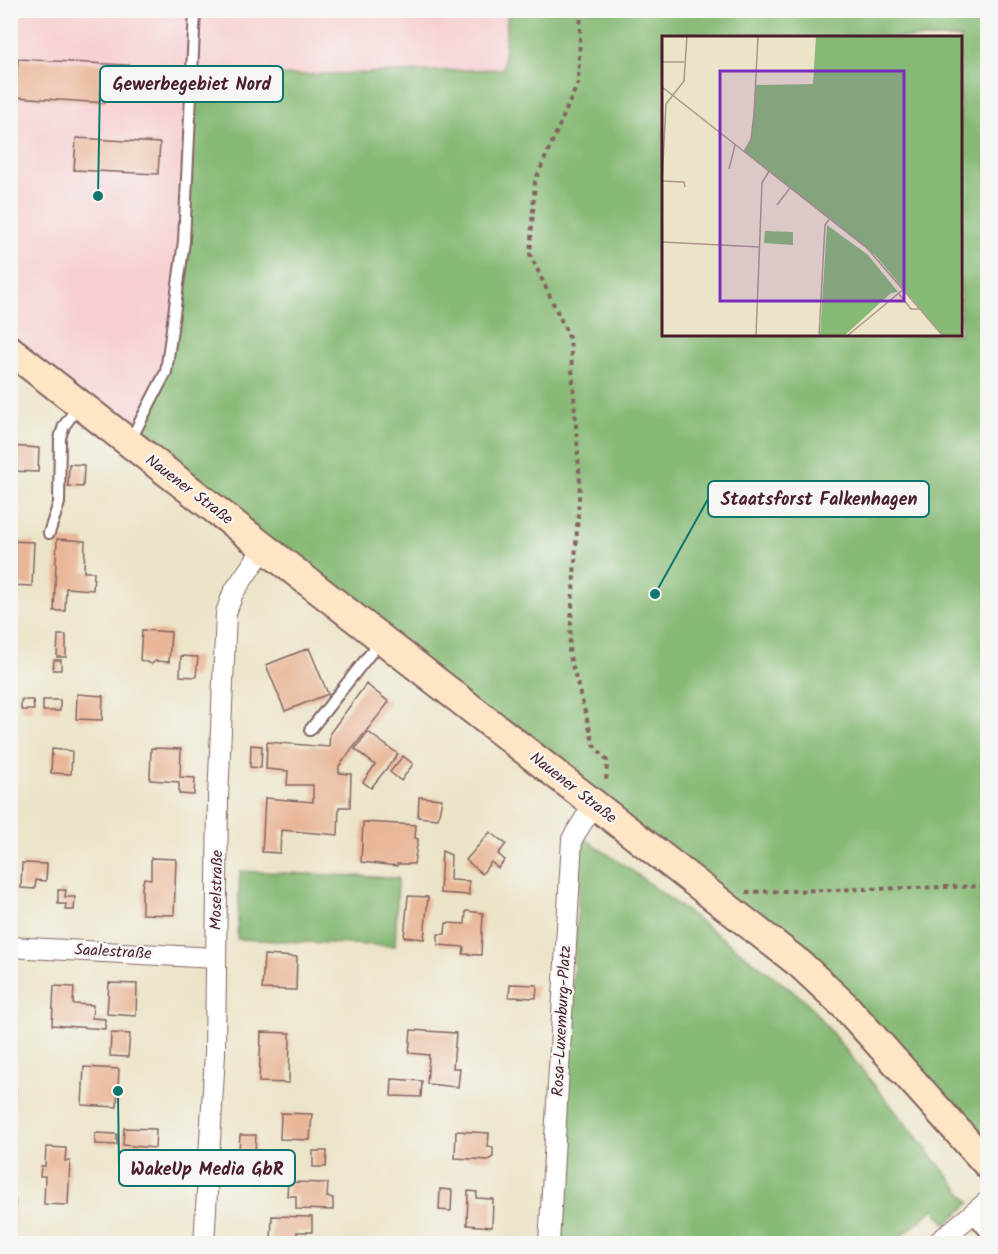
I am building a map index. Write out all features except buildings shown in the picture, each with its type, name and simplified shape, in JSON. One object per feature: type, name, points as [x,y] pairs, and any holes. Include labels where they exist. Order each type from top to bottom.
[{"type":"main road","name":"Nauener Straße","points":[[10,350],[128,444],[800,964],[838,1000],[987,1165]]},
{"type":"street","name":"Moselstraße","points":[[204,1244],[214,1054],[218,799],[226,613],[233,593],[264,548]]},
{"type":"street","name":"Rosa-Luxemburg-Platz","points":[[549,1244],[572,839],[597,806]]},
{"type":"street","name":"Saalestraße","points":[[10,947],[216,958]]},
{"type":"street","points":[[936,1244],[987,1201]]},
{"type":"lane","name":"Nauener Straße","points":[[128,444],[166,372],[184,241],[195,10]]},
{"type":"lane","points":[[49,532],[59,503],[60,438],[64,426],[79,404]]},
{"type":"lane","points":[[310,730],[381,640]]},
{"type":"lane","points":[[971,1215],[987,1235]]},
{"type":"path","points":[[581,10],[578,83],[535,181],[530,254],[570,339],[580,483],[569,653],[594,746],[607,761],[605,791],[597,806]]},
{"type":"path","points":[[707,893],[987,886]]},
{"type":"shaded area","points":[[10,11],[508,11],[504,69],[192,78],[184,241],[166,372],[128,444],[11,348]]},
{"type":"green space","points":[[508,11],[987,11],[987,1165],[846,1008],[128,444],[166,372],[184,241],[192,78],[503,69]]},
{"type":"green space","points":[[582,837],[634,872],[806,1001],[970,1203],[946,1224],[934,1209],[893,1243],[557,1244]]},
{"type":"green space","points":[[240,871],[398,878],[395,946],[237,939]]},
{"type":"place","name":"Gewerbegebiet Nord","points":[[98,196]]},
{"type":"place","name":"Staatsforst Falkenhagen","points":[[655,594]]},
{"type":"place","name":"WakeUp Media GbR","points":[[118,1091]]}]
